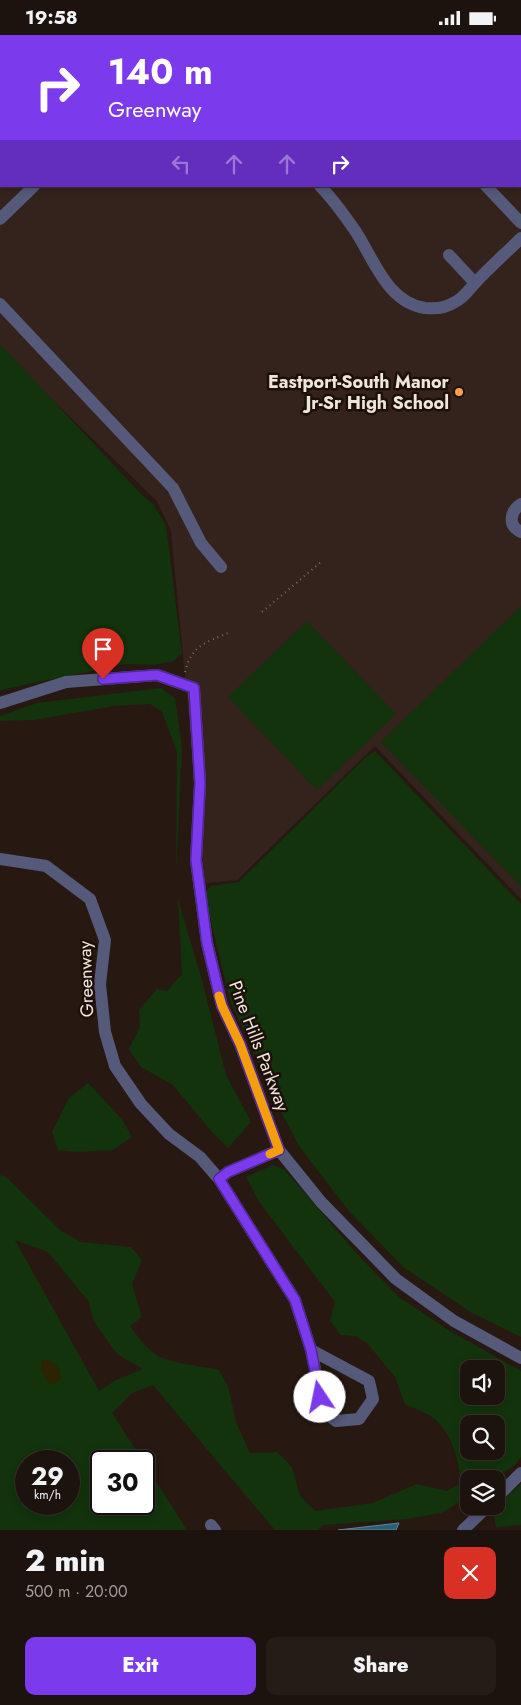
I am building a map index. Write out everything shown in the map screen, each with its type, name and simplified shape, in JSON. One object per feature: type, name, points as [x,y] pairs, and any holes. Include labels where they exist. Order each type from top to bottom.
[{"type":"street","points":[[0,219],[33,187]]},
{"type":"street","points":[[321,187],[340,209],[356,232],[393,291],[404,301],[421,308],[443,307],[454,303],[466,295],[475,283],[521,238]]},
{"type":"street","points":[[487,187],[521,223]]},
{"type":"street","points":[[449,255],[475,283]]},
{"type":"street","points":[[0,304],[172,488],[201,543],[221,567]]},
{"type":"street","points":[[521,504],[511,516],[516,530],[521,533]]},
{"type":"street","points":[[0,703],[66,682],[157,675],[182,684]]},
{"type":"street","name":"Pine Hills Parkway","points":[[182,684],[194,688],[200,783],[196,860],[207,943],[222,1006],[240,1044],[279,1150],[321,1202],[396,1279],[454,1321],[521,1358]]},
{"type":"street","name":"Greenway","points":[[0,859],[46,866],[90,899],[105,940],[100,984],[105,1032],[116,1066],[141,1104],[169,1134],[200,1157],[219,1179],[295,1300],[311,1350],[324,1412],[336,1421],[359,1419],[373,1399],[369,1381],[311,1350]]},
{"type":"street","points":[[219,1179],[228,1172],[279,1150]]},
{"type":"street","points":[[505,1489],[521,1473]]},
{"type":"street","points":[[463,1530],[479,1515]]},
{"type":"path","points":[[262,612],[321,562]]},
{"type":"path","points":[[182,684],[187,663],[196,648],[230,632]]},
{"type":"shaded area","points":[[0,187],[521,187],[521,899],[375,746],[237,880],[205,883],[171,531],[157,501],[0,349]]},
{"type":"green space","points":[[0,344],[142,495],[153,504],[166,525],[182,654],[173,661],[153,665],[125,664],[0,690]]},
{"type":"green space","points":[[521,606],[521,886],[381,742]]},
{"type":"green space","points":[[307,621],[396,714],[317,790],[228,697]]},
{"type":"green space","points":[[161,688],[175,698],[182,748],[176,874],[177,752],[162,712],[150,704],[114,706],[34,720],[0,721],[0,716],[37,703]]},
{"type":"green space","points":[[375,751],[521,904],[521,1337],[472,1313],[403,1267],[348,1210],[299,1146],[276,1102],[230,1000],[205,892],[211,886],[239,882],[366,757]]},
{"type":"green space","points":[[178,899],[203,984],[226,1075],[251,1122],[228,1148],[211,1131],[173,1085],[141,1067],[129,1049],[140,1027],[139,1010],[157,989],[167,991],[182,974]]},
{"type":"green space","points":[[88,1083],[122,1119],[132,1137],[113,1150],[78,1152],[58,1150],[52,1132],[69,1098]]},
{"type":"green space","points":[[273,1165],[284,1169],[359,1256],[399,1297],[448,1330],[501,1360],[460,1360],[460,1405],[505,1405],[505,1362],[521,1371],[521,1457],[516,1464],[505,1472],[460,1470],[460,1475],[454,1450],[443,1427],[430,1416],[405,1404],[395,1377],[367,1343],[355,1336],[341,1335],[330,1321],[335,1302],[260,1203],[246,1177]]},
{"type":"green space","points":[[0,1175],[6,1177],[60,1230],[81,1242],[131,1247],[142,1260],[132,1284],[142,1317],[130,1326],[139,1338],[160,1357],[181,1363],[218,1369],[228,1386],[236,1422],[250,1453],[277,1452],[292,1467],[300,1496],[315,1511],[372,1503],[417,1484],[447,1491],[460,1484],[460,1502],[441,1513],[406,1519],[323,1525],[318,1530],[275,1530],[153,1385],[132,1393],[112,1413],[136,1450],[90,1450],[90,1515],[155,1515],[155,1480],[187,1530],[0,1530]],"holes":[[[15,1240],[48,1252],[89,1302],[93,1320],[117,1354],[143,1369],[116,1380],[99,1391]]]},
{"type":"green space","points":[[521,1484],[521,1525],[496,1527],[493,1515],[505,1515],[505,1497]]},
{"type":"sand","points":[[47,1359],[55,1365],[61,1376],[60,1380],[54,1385],[47,1382],[41,1368],[42,1361]]},
{"type":"water","points":[[399,1523],[396,1530],[338,1530]]},
{"type":"slow traffic","points":[[219,996],[240,1044],[279,1150],[270,1154]]},
{"type":"place","name":"Eastport-South Manor Jr-Sr High School","points":[[459,392]]},
{"type":"route","points":[[103,679],[157,675],[194,688],[200,783],[196,860],[207,943],[222,1006],[240,1044],[279,1150],[228,1172],[219,1179],[295,1300],[311,1350],[320,1397]]}]
